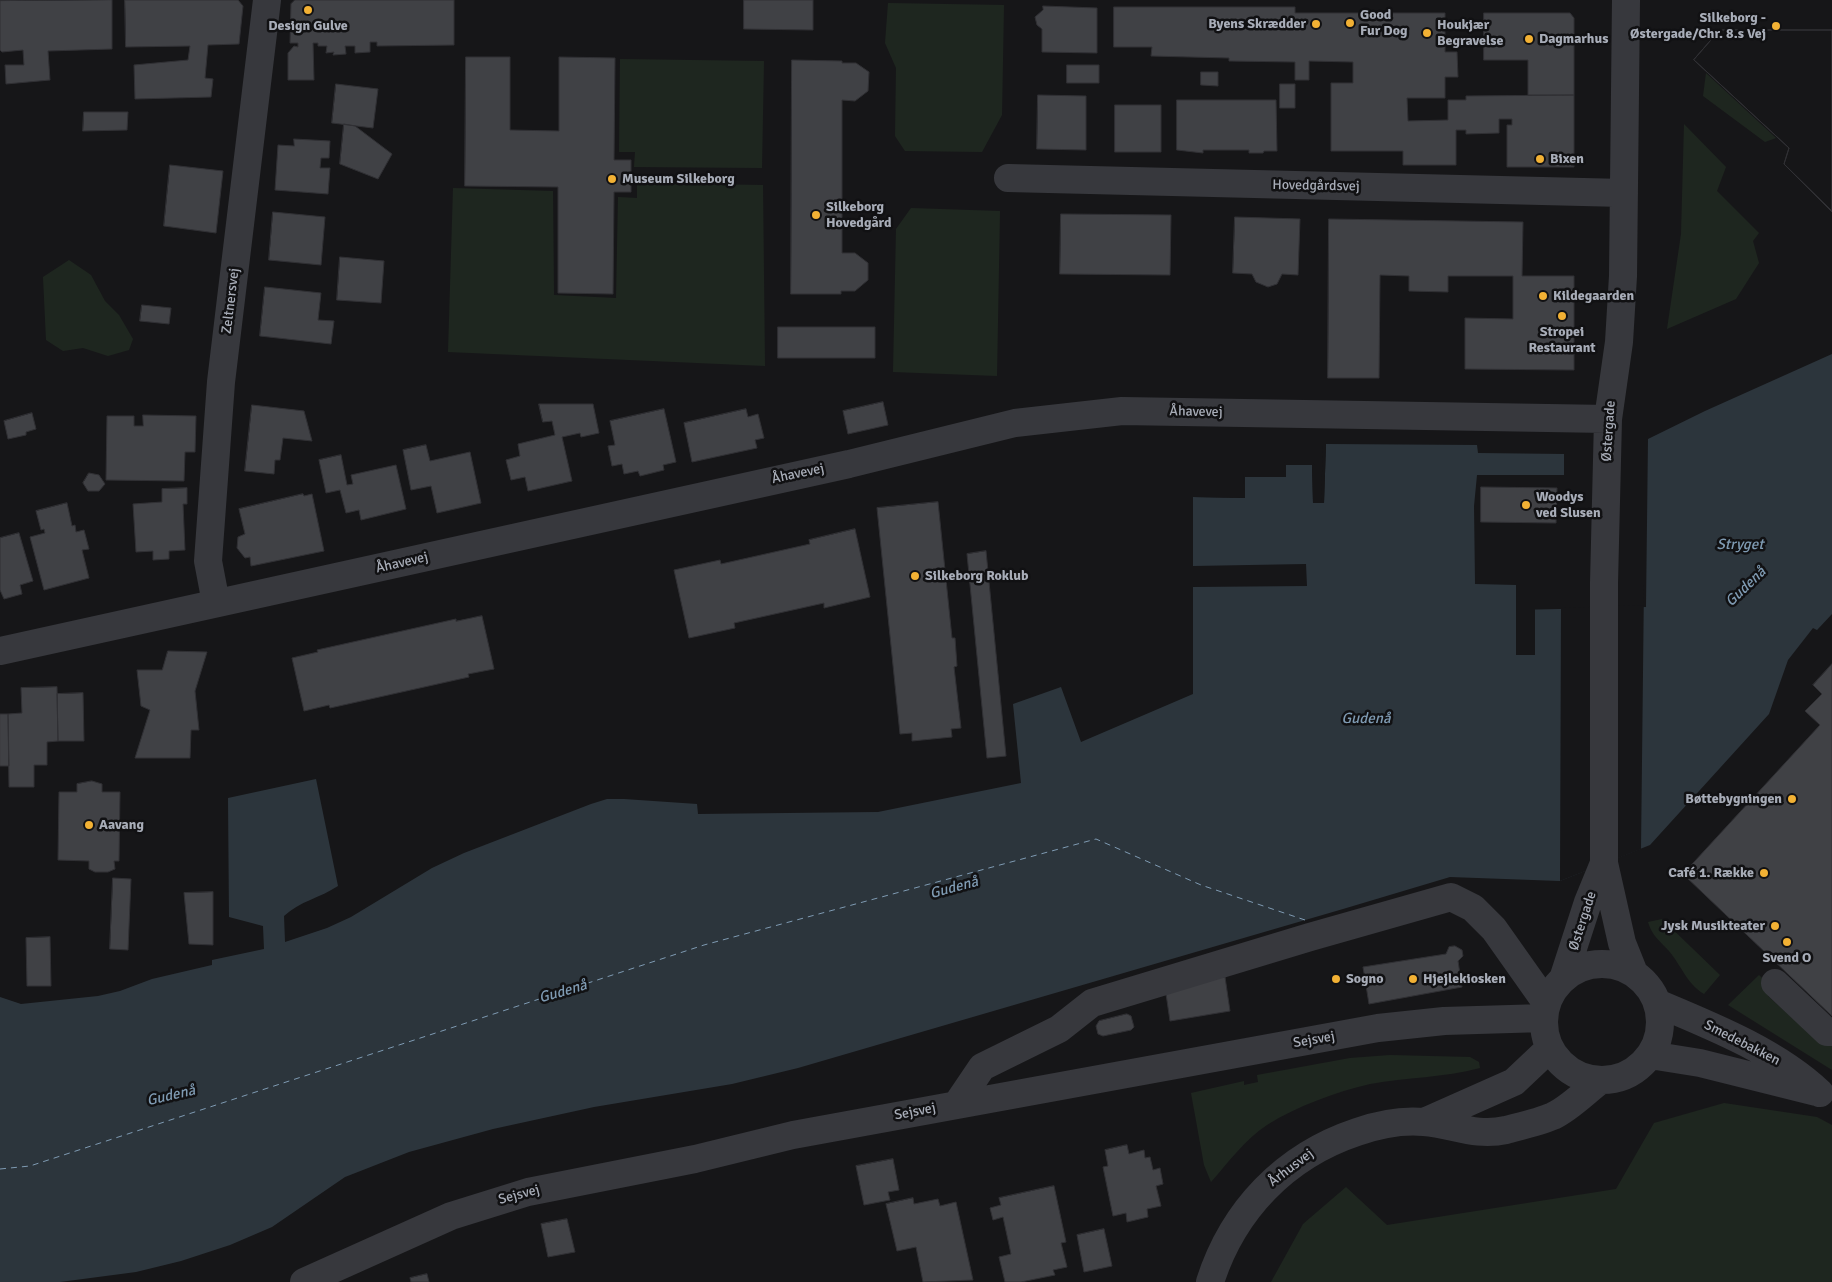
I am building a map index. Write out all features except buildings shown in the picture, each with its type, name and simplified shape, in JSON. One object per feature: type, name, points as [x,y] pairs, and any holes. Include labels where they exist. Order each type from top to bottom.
[{"type":"street","name":"Zeltnersvej","points":[[216,603],[208,561],[221,382],[267,0]]},
{"type":"street","name":"Østergade","points":[[1626,0],[1624,193],[1619,342],[1608,419],[1604,583],[1604,863],[1622,943],[1634,973]]},
{"type":"street","name":"Hovedgårdsvej","points":[[1008,178],[1624,193]]},
{"type":"street","name":"Åhavevej","points":[[0,650],[849,464],[1015,423],[1122,411],[1608,419]]},
{"type":"street","name":"Østergade","points":[[1563,979],[1588,902],[1604,863]]},
{"type":"street","points":[[957,1104],[982,1067],[1059,1029],[1092,1003],[1310,937],[1451,897],[1473,908],[1494,929],[1546,1011]]},
{"type":"street","points":[[1598,964],[1620,967],[1634,973],[1644,982],[1657,1004],[1660,1017],[1659,1030],[1650,1056],[1632,1072],[1617,1078],[1601,1080],[1586,1077],[1572,1071],[1559,1060],[1550,1048],[1544,1028],[1546,1011],[1554,990],[1563,979],[1576,970],[1598,964]]},
{"type":"street","points":[[1776,983],[1827,1032],[1832,1032]]},
{"type":"street","name":"Smedebakken","points":[[1657,1004],[1708,1024],[1792,1069],[1826,1095]]},
{"type":"street","name":"Sejsvej","points":[[304,1282],[451,1216],[528,1192],[695,1159],[793,1135],[1378,1028],[1546,1011]]},
{"type":"street","name":"Århusvej","points":[[1210,1282],[1224,1244],[1238,1221],[1254,1199],[1294,1162],[1318,1148],[1369,1128],[1424,1122],[1514,1082],[1550,1048]]},
{"type":"street","name":"Smedebakken","points":[[1650,1056],[1700,1063],[1826,1095]]},
{"type":"street","name":"Århusvej","points":[[1424,1122],[1471,1132],[1504,1130],[1554,1116],[1601,1080]]},
{"type":"shaded area","points":[[888,3],[1004,5],[1002,115],[982,152],[905,151],[895,136],[896,68],[885,43]]},
{"type":"shaded area","points":[[620,59],[764,61],[762,168],[634,167],[635,152],[619,152]]},
{"type":"shaded area","points":[[1706,73],[1776,138],[1765,142],[1703,96]]},
{"type":"shaded area","points":[[1684,124],[1726,167],[1717,191],[1759,233],[1753,241],[1759,263],[1736,299],[1667,329],[1681,234]]},
{"type":"shaded area","points":[[637,183],[763,185],[765,366],[448,352],[453,188],[553,191],[554,295],[616,298],[618,197],[637,198]]},
{"type":"shaded area","points":[[911,208],[1000,211],[997,376],[893,372],[896,229]]},
{"type":"shaded area","points":[[69,260],[91,275],[105,301],[119,315],[133,339],[129,350],[108,356],[83,348],[63,351],[46,340],[43,277]]},
{"type":"shaded area","points":[[1662,919],[1720,975],[1704,994],[1693,985],[1673,956],[1652,931],[1648,922]]},
{"type":"shaded area","points":[[1759,975],[1774,989],[1768,996],[1821,1044],[1832,1043],[1832,1070],[1728,1005]]},
{"type":"shaded area","points":[[1390,1055],[1470,1057],[1479,1062],[1480,1068],[1452,1074],[1370,1084],[1330,1095],[1304,1106],[1267,1125],[1251,1137],[1211,1182],[1204,1165],[1191,1093],[1244,1081],[1244,1085],[1258,1082],[1257,1075],[1350,1058]]},
{"type":"shaded area","points":[[1724,1103],[1817,1117],[1832,1125],[1832,1282],[1271,1282],[1303,1224],[1346,1187],[1387,1225],[1616,1189],[1654,1123]]},
{"type":"water","name":"Gudenå","points":[[1832,354],[1832,614],[1817,630],[1813,628],[1788,660],[1769,714],[1650,845],[1560,881],[1450,877],[798,1068],[732,1084],[594,1107],[493,1129],[409,1152],[345,1177],[272,1227],[230,1245],[181,1261],[136,1272],[60,1282],[0,1282],[0,997],[21,1004],[98,996],[120,991],[152,979],[212,965],[212,960],[264,949],[263,926],[229,917],[228,798],[316,779],[338,886],[303,903],[284,916],[285,942],[327,928],[351,917],[432,868],[464,853],[607,799],[697,804],[698,814],[878,812],[1021,783],[1013,704],[1061,687],[1081,742],[1193,694],[1193,497],[1245,498],[1245,477],[1285,477],[1286,465],[1312,465],[1313,503],[1324,503],[1326,444],[1477,445],[1478,453],[1564,454],[1564,475],[1477,475],[1474,506],[1475,584],[1516,585],[1516,610],[1646,607],[1648,439],[1705,411]]},
{"type":"pier","points":[[1323,444],[1326,444],[1324,503],[1313,503],[1312,465],[1286,465],[1286,477],[1245,477],[1245,498],[1193,497],[1193,495],[1243,495],[1244,474],[1283,474],[1285,462],[1312,462],[1315,465],[1315,500],[1321,500]]},
{"type":"pier","points":[[1306,564],[1307,586],[1193,587],[1193,566]]},
{"type":"pier","points":[[1516,585],[1518,585],[1518,608],[1535,608],[1535,655],[1516,655]]},
{"type":"pier","points":[[1644,605],[1641,849],[1560,881],[1561,608]]},
{"type":"ferry route","points":[[0,1169],[30,1166],[704,945],[1096,839],[1201,885],[1305,920]]},
{"type":"place","name":"Design Gulve","points":[[308,10]]},
{"type":"place","name":"Good Fur Dog","points":[[1350,23]]},
{"type":"place","name":"Byens Skrædder","points":[[1316,24]]},
{"type":"place","name":"Silkeborg - Østergade/Chr. 8.s Vej","points":[[1776,26]]},
{"type":"place","name":"Houkjær Begravelse","points":[[1427,33]]},
{"type":"place","name":"Dagmarhus","points":[[1529,39]]},
{"type":"place","name":"Bixen","points":[[1540,159]]},
{"type":"place","name":"Museum Silkeborg","points":[[612,179]]},
{"type":"place","name":"Silkeborg Hovedgård","points":[[816,215]]},
{"type":"place","name":"Kildegaarden","points":[[1543,296]]},
{"type":"place","name":"Stropei Restaurant","points":[[1562,316]]},
{"type":"place","name":"Woodys ved Slusen","points":[[1526,505]]},
{"type":"place","name":"Silkeborg Roklub","points":[[915,576]]},
{"type":"place","name":"Bøttebygningen","points":[[1792,799]]},
{"type":"place","name":"Aavang","points":[[89,825]]},
{"type":"place","name":"Café 1. Række","points":[[1764,873]]},
{"type":"place","name":"Jysk Musikteater","points":[[1775,926]]},
{"type":"place","name":"Svend O","points":[[1787,942]]},
{"type":"place","name":"Sogno","points":[[1336,979]]},
{"type":"place","name":"Hjejlekiosken","points":[[1413,979]]},
{"type":"water label","name":"Stryget","points":[[1740,545]]}]
